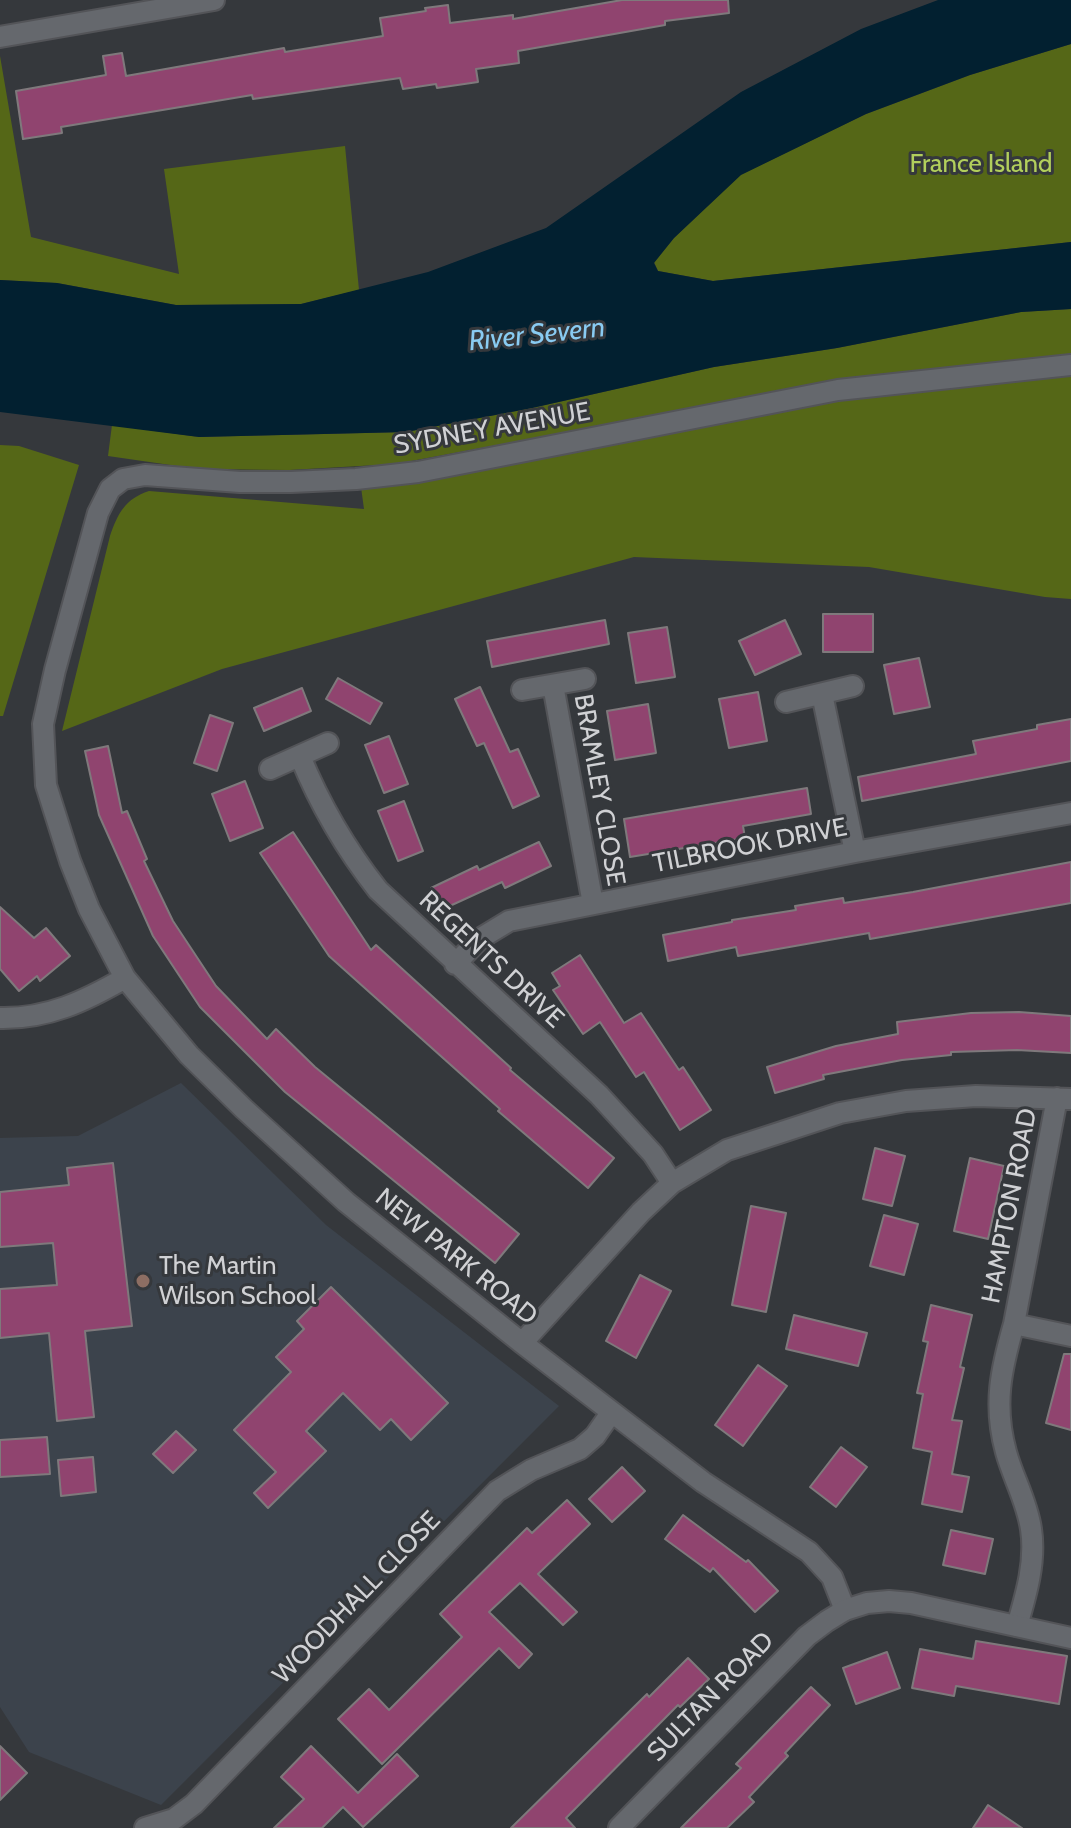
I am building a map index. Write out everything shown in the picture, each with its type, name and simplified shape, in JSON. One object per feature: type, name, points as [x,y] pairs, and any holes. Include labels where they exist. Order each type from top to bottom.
[{"type":"street","points":[[0,37],[214,0]]},
{"type":"street","name":"SYDNEY AVENUE","points":[[55,670],[98,513],[110,489],[123,479],[145,475],[252,482],[418,472],[838,390],[1071,365]]},
{"type":"street","name":"NEW PARK ROAD","points":[[55,670],[43,724],[46,785],[70,861],[89,909],[125,978],[189,1055],[346,1202],[611,1413],[703,1482],[809,1552],[832,1577],[845,1610]]},
{"type":"street","name":"BRAMLEY CLOSE","points":[[522,690],[585,679]]},
{"type":"street","name":"BRAMLEY CLOSE","points":[[553,685],[593,904]]},
{"type":"street","points":[[786,702],[853,686]]},
{"type":"street","points":[[822,694],[855,852]]},
{"type":"street","points":[[270,769],[328,743]]},
{"type":"street","name":"REGENTS DRIVE","points":[[300,756],[313,787],[351,855],[378,890],[599,1095],[653,1154],[672,1183]]},
{"type":"street","name":"TILBROOK DRIVE","points":[[455,964],[481,938],[509,921],[855,852],[1071,813]]},
{"type":"street","points":[[0,1018],[38,1017],[71,1007],[125,978]]},
{"type":"street","points":[[522,1343],[619,1233],[672,1183],[727,1150],[840,1113],[906,1101],[976,1096],[1064,1098]]},
{"type":"street","name":"HAMPTON ROAD","points":[[1017,1626],[1031,1574],[1032,1530],[1006,1453],[999,1414],[1000,1375],[1064,1098]]},
{"type":"street","points":[[1014,1324],[1071,1336]]},
{"type":"street","name":"WOODHALL CLOSE","points":[[145,1828],[174,1819],[194,1804],[497,1491],[531,1470],[580,1449],[595,1436],[611,1413]]},
{"type":"street","points":[[845,1610],[889,1601],[911,1603],[1071,1638]]},
{"type":"street","name":"SULTAN ROAD","points":[[619,1828],[807,1636],[845,1610]]},
{"type":"shaded area","points":[[181,1083],[326,1225],[559,1406],[161,1805],[29,1752],[0,1707],[0,1138],[78,1136]]},
{"type":"green space","name":"France Island","points":[[1071,44],[1071,242],[713,281],[658,271],[654,262],[674,238],[740,175],[866,114],[970,75]]},
{"type":"green space","points":[[0,56],[31,237],[179,274],[164,169],[345,146],[359,290],[301,304],[176,305],[57,283],[0,280]]},
{"type":"green space","points":[[1071,309],[1071,354],[853,379],[395,464],[289,470],[198,469],[108,456],[112,425],[199,437],[406,432],[532,408],[714,367],[837,348],[1021,312]]},
{"type":"green space","points":[[1071,372],[1071,599],[869,567],[634,557],[222,669],[62,731],[110,536],[124,508],[134,498],[149,491],[364,509],[361,487],[554,456],[839,394]]},
{"type":"green space","points":[[0,445],[19,446],[79,465],[3,716],[0,716]]},
{"type":"water","name":"River Severn","points":[[938,0],[1071,0],[1071,44],[970,75],[866,114],[741,175],[674,238],[654,263],[658,271],[713,281],[1071,242],[1071,309],[1021,312],[837,348],[714,367],[532,408],[406,432],[199,437],[0,412],[0,280],[57,283],[176,305],[301,304],[428,272],[546,228],[741,92],[861,29]]},
{"type":"building","points":[[622,0],[728,0],[729,13],[665,21],[665,25],[518,51],[519,63],[476,69],[478,82],[403,89],[400,78],[253,99],[252,95],[61,127],[62,133],[23,139],[16,91],[106,75],[103,56],[122,53],[126,76],[284,48],[285,52],[383,36],[380,18],[426,11],[425,8],[448,5],[450,23],[513,15],[513,19]]},
{"type":"building","points":[[823,614],[873,614],[873,652],[823,652]]},
{"type":"building","points":[[605,620],[609,644],[492,667],[487,641]]},
{"type":"building","points":[[785,620],[801,654],[755,675],[739,641]]},
{"type":"building","points":[[667,627],[675,677],[636,683],[628,633]]},
{"type":"building","points":[[919,658],[930,707],[894,714],[884,665]]},
{"type":"building","points":[[338,678],[382,703],[370,724],[326,699]]},
{"type":"building","points":[[480,687],[510,752],[518,749],[539,796],[513,808],[484,743],[477,746],[455,699]]},
{"type":"building","points":[[302,688],[311,711],[264,731],[254,708]]},
{"type":"building","points":[[758,692],[767,741],[729,748],[719,699]]},
{"type":"building","points":[[648,704],[656,753],[615,760],[607,711]]},
{"type":"building","points":[[210,715],[233,723],[217,771],[194,763]]},
{"type":"building","points":[[1071,719],[1071,761],[862,801],[858,777],[976,754],[973,741]]},
{"type":"building","points":[[389,736],[408,784],[384,793],[365,745]]},
{"type":"building","points":[[108,746],[122,813],[127,811],[147,859],[144,861],[173,921],[216,986],[267,1039],[276,1029],[315,1067],[519,1234],[495,1263],[285,1092],[200,1007],[153,936],[99,815],[85,751]]},
{"type":"building","points":[[245,781],[263,828],[230,841],[212,794]]},
{"type":"building","points":[[807,788],[811,814],[743,826],[745,838],[630,857],[624,819]]},
{"type":"building","points":[[404,801],[423,851],[398,861],[378,811]]},
{"type":"building","points":[[293,832],[371,950],[376,945],[510,1070],[614,1158],[588,1188],[498,1111],[500,1109],[329,956],[260,853]]},
{"type":"building","points":[[539,842],[551,866],[505,888],[502,882],[441,910],[431,888]]},
{"type":"building","points":[[1071,862],[1071,903],[870,939],[869,933],[738,956],[736,947],[668,961],[663,935],[796,910],[795,906],[843,898],[844,903],[913,892]]},
{"type":"building","points":[[0,907],[34,938],[46,928],[70,956],[40,981],[37,976],[19,991],[0,969]]},
{"type":"building","points":[[580,955],[624,1023],[641,1013],[679,1070],[683,1067],[711,1110],[680,1130],[644,1072],[636,1077],[600,1022],[583,1034],[553,990],[560,986],[552,973]]},
{"type":"building","points":[[1019,1012],[1071,1016],[1071,1053],[1017,1050],[951,1052],[951,1055],[902,1060],[823,1075],[824,1079],[775,1093],[767,1067],[836,1046],[898,1034],[897,1022],[971,1013]]},
{"type":"building","points":[[875,1148],[905,1156],[892,1206],[863,1199]]},
{"type":"building","points":[[970,1158],[1004,1166],[988,1239],[954,1231]]},
{"type":"building","points":[[113,1163],[132,1326],[85,1331],[94,1417],[57,1421],[49,1333],[0,1338],[0,1289],[57,1285],[53,1243],[0,1247],[0,1192],[69,1185],[67,1168]]},
{"type":"building","points":[[751,1206],[786,1213],[766,1312],[732,1305]]},
{"type":"building","points":[[884,1215],[918,1224],[904,1275],[870,1266]]},
{"type":"building","points":[[640,1275],[671,1291],[636,1358],[606,1341]]},
{"type":"building","points":[[331,1287],[448,1403],[411,1440],[391,1419],[380,1430],[343,1393],[306,1431],[326,1451],[268,1508],[254,1493],[276,1472],[234,1430],[291,1372],[276,1357],[304,1329],[297,1321]]},
{"type":"building","points":[[931,1305],[972,1315],[952,1420],[962,1421],[952,1474],[969,1477],[962,1512],[922,1504],[932,1452],[913,1448],[923,1394],[917,1393],[928,1342],[923,1341]]},
{"type":"building","points":[[794,1315],[867,1333],[858,1366],[786,1349]]},
{"type":"building","points":[[1064,1354],[1071,1354],[1071,1430],[1046,1423]]},
{"type":"building","points":[[758,1365],[787,1386],[743,1446],[715,1425]]},
{"type":"building","points":[[176,1431],[196,1450],[173,1473],[153,1454]]},
{"type":"building","points":[[47,1437],[50,1474],[0,1477],[0,1440]]},
{"type":"building","points":[[841,1447],[867,1467],[836,1507],[810,1487]]},
{"type":"building","points":[[93,1457],[96,1492],[61,1496],[58,1460]]},
{"type":"building","points":[[622,1467],[645,1491],[612,1522],[589,1499]]},
{"type":"building","points":[[567,1500],[590,1524],[538,1574],[577,1612],[563,1625],[520,1583],[489,1612],[532,1654],[519,1668],[499,1648],[382,1764],[338,1719],[369,1689],[389,1710],[462,1637],[440,1614],[527,1528],[532,1533]]},
{"type":"building","points":[[683,1515],[746,1562],[748,1560],[778,1591],[755,1612],[713,1568],[710,1572],[665,1539]]},
{"type":"building","points":[[951,1530],[993,1539],[985,1574],[943,1565]]},
{"type":"building","points":[[976,1641],[1067,1656],[1059,1704],[956,1686],[954,1696],[912,1688],[920,1649],[973,1659]]},
{"type":"building","points":[[887,1652],[900,1688],[856,1704],[843,1668]]},
{"type":"building","points":[[688,1658],[709,1679],[680,1707],[678,1705],[566,1818],[575,1828],[511,1828],[647,1694],[649,1697]]},
{"type":"building","points":[[811,1687],[830,1705],[749,1797],[754,1802],[727,1828],[681,1828],[741,1768],[736,1764]]},
{"type":"building","points":[[0,1746],[27,1773],[0,1800]]},
{"type":"building","points":[[311,1746],[358,1793],[397,1754],[418,1776],[363,1827],[343,1807],[322,1828],[274,1828],[304,1799],[281,1777]]},
{"type":"building","points":[[988,1805],[1022,1828],[973,1828]]},
{"type":"place","name":"The Martin Wilson School","points":[[143,1281]]}]
